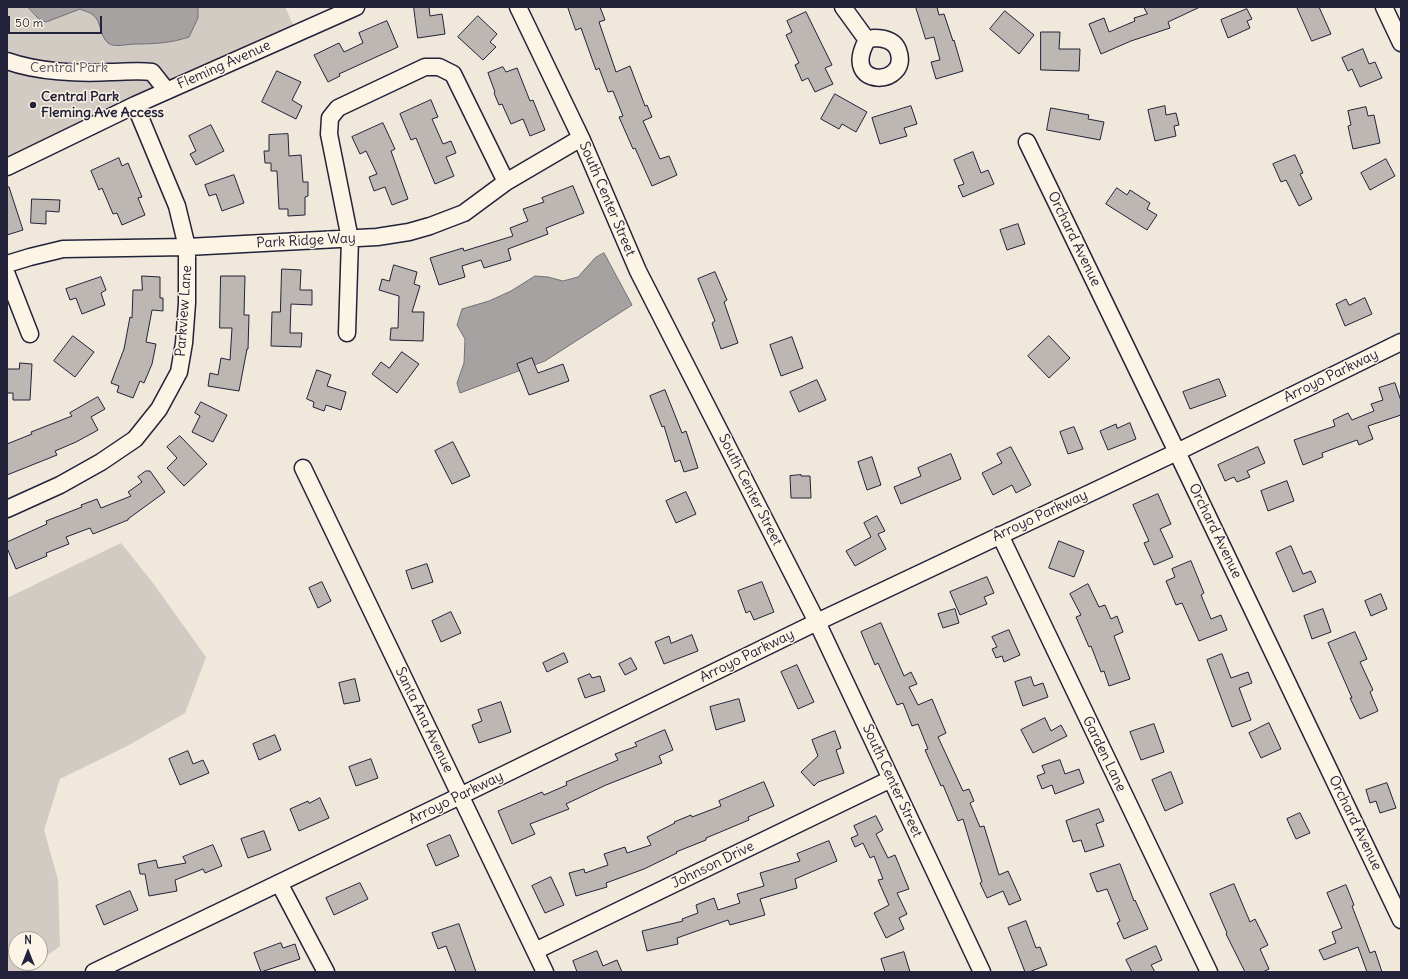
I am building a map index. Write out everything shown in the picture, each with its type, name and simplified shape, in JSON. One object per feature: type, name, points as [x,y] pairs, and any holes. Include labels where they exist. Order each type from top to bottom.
[{"type":"street","name":"Fleming Avenue","points":[[7,167],[135,105],[356,7]]},
{"type":"street","name":"South Center Street","points":[[518,7],[581,138],[638,271],[817,622],[982,972]]},
{"type":"street","points":[[843,7],[867,40]]},
{"type":"street","points":[[1384,7],[1401,43]]},
{"type":"street","points":[[7,61],[15,64],[58,71],[85,73],[140,70],[152,72],[168,91]]},
{"type":"street","points":[[347,333],[350,239],[329,134],[330,118],[338,108],[425,67],[439,67],[452,74],[506,182]]},
{"type":"street","name":"Parkview Lane","points":[[7,510],[60,485],[102,462],[135,439],[159,409],[179,372],[184,343],[187,303],[187,247],[177,206],[135,105]]},
{"type":"street","name":"Park Ridge Way","points":[[7,264],[63,249],[187,247],[350,239],[409,232],[430,226],[464,212],[506,182],[581,138]]},
{"type":"street","name":"Orchard Avenue","points":[[1027,142],[1401,920]]},
{"type":"street","points":[[7,276],[30,334]]},
{"type":"street","name":"Arroyo Parkway","points":[[94,972],[817,622],[1177,452],[1401,342]]},
{"type":"street","name":"Santa Ana Avenue","points":[[303,468],[545,972]]},
{"type":"street","name":"Garden Lane","points":[[1000,535],[1209,972]]},
{"type":"street","name":"Johnson Drive","points":[[535,951],[891,779]]},
{"type":"street","points":[[279,883],[326,972]]},
{"type":"green space","name":"Central Park","points":[[7,7],[285,7],[297,33],[7,167]]},
{"type":"green space","points":[[121,543],[153,583],[206,657],[185,713],[129,745],[60,779],[44,830],[58,880],[60,946],[48,955],[48,931],[8,931],[8,971],[26,971],[25,972],[7,972],[7,598]]},
{"type":"shaded area","points":[[28,7],[198,7],[198,18],[189,37],[162,43],[117,46],[108,43],[105,40],[97,20],[92,14],[80,9],[46,22],[40,20]]},
{"type":"shaded area","points":[[604,253],[632,305],[545,361],[460,393],[457,383],[464,363],[465,339],[457,325],[462,309],[489,301],[511,291],[535,276],[548,277],[563,281],[578,277],[595,258]]},
{"type":"building","points":[[414,7],[429,7],[430,16],[442,14],[445,34],[418,38]]},
{"type":"building","points":[[568,7],[600,7],[605,20],[599,22],[616,72],[630,66],[645,106],[647,105],[652,117],[643,121],[660,159],[669,156],[677,175],[652,186],[619,117],[623,116],[613,91],[608,92],[599,68],[596,70],[581,28],[576,30]]},
{"type":"building","points":[[916,7],[937,7],[939,15],[944,14],[953,41],[954,40],[963,71],[936,79],[931,62],[940,60],[934,37],[926,39]]},
{"type":"building","points":[[1144,7],[1200,7],[1168,22],[1170,28],[1131,41],[1101,54],[1089,24],[1104,18],[1109,32],[1135,21],[1134,18],[1147,14]]},
{"type":"building","points":[[1297,7],[1319,7],[1331,34],[1312,41]]},
{"type":"building","points":[[1247,9],[1252,19],[1247,21],[1250,28],[1228,38],[1221,20]]},
{"type":"building","points":[[1005,11],[1034,35],[1019,54],[990,29]]},
{"type":"building","points":[[806,12],[832,65],[825,68],[833,84],[815,92],[808,78],[802,81],[795,65],[799,63],[786,35],[792,32],[787,21]]},
{"type":"building","points":[[478,16],[497,34],[490,42],[496,47],[483,60],[458,37]]},
{"type":"building","points":[[387,21],[398,47],[339,74],[340,76],[328,82],[314,55],[339,43],[344,52],[363,43],[359,33]]},
{"type":"building","points":[[1041,32],[1060,32],[1059,49],[1080,49],[1079,71],[1041,70]]},
{"type":"building","points":[[1363,49],[1369,64],[1375,62],[1382,78],[1360,87],[1352,69],[1348,71],[1342,58]]},
{"type":"building","points":[[503,67],[506,72],[517,68],[530,101],[533,100],[545,130],[530,136],[523,119],[511,124],[502,104],[499,105],[488,73]]},
{"type":"building","points":[[277,71],[301,82],[292,100],[302,106],[296,119],[262,102]]},
{"type":"building","points":[[835,94],[867,112],[856,132],[842,124],[839,129],[821,119]]},
{"type":"building","points":[[431,100],[438,117],[432,119],[443,144],[451,141],[456,153],[446,157],[454,176],[435,184],[416,138],[411,140],[400,114]]},
{"type":"building","points":[[911,106],[917,124],[904,128],[907,136],[880,144],[872,118]]},
{"type":"building","points":[[1165,106],[1166,115],[1176,113],[1179,125],[1174,126],[1176,136],[1155,141],[1148,110]]},
{"type":"building","points":[[1366,107],[1368,116],[1374,115],[1380,143],[1353,149],[1348,126],[1351,125],[1348,111]]},
{"type":"building","points":[[1051,108],[1089,115],[1088,119],[1104,122],[1100,140],[1047,130]]},
{"type":"building","points":[[383,123],[395,149],[391,151],[408,199],[392,205],[385,187],[374,191],[369,177],[377,174],[366,151],[360,154],[352,137]]},
{"type":"building","points":[[211,125],[224,151],[196,165],[190,154],[196,151],[189,136]]},
{"type":"building","points":[[288,134],[289,156],[301,155],[303,182],[308,182],[308,196],[305,197],[305,215],[288,216],[288,209],[279,209],[277,171],[271,171],[271,163],[265,163],[264,151],[269,151],[269,135]]},
{"type":"building","points":[[973,152],[981,173],[988,170],[994,184],[963,197],[958,186],[964,184],[954,160]]},
{"type":"building","points":[[1295,155],[1303,173],[1300,174],[1312,199],[1299,206],[1286,180],[1281,182],[1273,164]]},
{"type":"building","points":[[119,158],[122,166],[128,163],[142,197],[138,198],[145,215],[122,225],[117,213],[113,214],[102,188],[99,190],[91,171]]},
{"type":"building","points":[[1386,159],[1395,176],[1370,190],[1361,173]]},
{"type":"building","points":[[234,175],[244,203],[222,211],[216,194],[209,196],[205,185]]},
{"type":"building","points":[[573,186],[584,213],[546,228],[548,234],[508,249],[511,260],[484,268],[481,260],[462,266],[465,277],[439,285],[430,258],[463,248],[464,251],[513,236],[510,228],[528,221],[523,209],[544,202],[542,198]]},
{"type":"building","points":[[9,187],[23,230],[7,235],[7,188]]},
{"type":"building","points":[[1117,188],[1127,195],[1130,190],[1150,203],[1147,209],[1157,215],[1147,230],[1106,204]]},
{"type":"building","points":[[32,199],[60,200],[59,212],[46,211],[46,224],[31,223]]},
{"type":"building","points":[[1018,224],[1025,244],[1007,250],[1000,230]]},
{"type":"building","points":[[394,265],[417,272],[414,284],[420,286],[412,312],[424,312],[423,341],[390,340],[391,328],[398,328],[399,296],[379,290],[382,279],[389,281]]},
{"type":"building","points":[[282,269],[301,270],[300,290],[312,290],[312,305],[291,304],[290,333],[302,333],[301,347],[271,346],[272,312],[280,312]]},
{"type":"building","points":[[715,272],[727,300],[724,302],[738,343],[721,349],[712,323],[715,321],[698,279]]},
{"type":"building","points":[[142,276],[160,277],[160,298],[163,298],[163,311],[152,310],[146,342],[156,344],[152,364],[144,383],[140,381],[133,398],[117,392],[119,386],[111,383],[124,349],[130,317],[132,318],[133,290],[142,290]]},
{"type":"building","points":[[221,276],[245,276],[244,315],[249,315],[248,349],[239,391],[208,386],[210,373],[218,375],[221,358],[230,360],[232,328],[220,328]]},
{"type":"building","points":[[101,277],[106,290],[101,293],[105,305],[82,314],[76,298],[70,300],[66,289]]},
{"type":"building","points":[[1365,298],[1372,314],[1345,326],[1336,304],[1346,299],[1349,305]]},
{"type":"building","points":[[73,336],[94,352],[75,377],[54,361]]},
{"type":"building","points":[[1049,336],[1070,358],[1049,378],[1028,356]]},
{"type":"building","points":[[792,337],[803,368],[781,376],[770,345]]},
{"type":"building","points":[[402,352],[419,364],[397,393],[372,374],[381,362],[389,368]]},
{"type":"building","points":[[532,358],[538,373],[563,364],[569,381],[529,395],[517,364]]},
{"type":"building","points":[[20,363],[32,364],[30,400],[13,400],[13,393],[7,393],[7,369],[19,369]]},
{"type":"building","points":[[317,370],[331,375],[327,386],[346,392],[341,410],[326,405],[324,411],[313,407],[314,402],[307,399]]},
{"type":"building","points":[[1219,379],[1226,396],[1190,409],[1183,392]]},
{"type":"building","points":[[817,380],[826,400],[799,412],[790,392]]},
{"type":"building","points":[[1395,383],[1401,401],[1401,415],[1368,426],[1373,439],[1359,445],[1357,440],[1322,453],[1323,457],[1303,465],[1294,440],[1335,426],[1333,420],[1348,413],[1352,420],[1374,411],[1371,404],[1383,400],[1379,388]]},
{"type":"building","points":[[665,390],[682,433],[686,431],[698,468],[684,472],[680,460],[675,462],[664,426],[662,427],[650,396]]},
{"type":"building","points":[[98,397],[105,409],[91,417],[98,430],[55,451],[57,455],[7,475],[7,444],[32,434],[31,432],[72,416],[70,413]]},
{"type":"building","points":[[201,402],[227,415],[213,442],[192,432],[200,416],[195,413]]},
{"type":"building","points":[[1130,423],[1136,439],[1108,450],[1100,431],[1116,424],[1117,428]]},
{"type":"building","points":[[1074,427],[1083,449],[1068,454],[1060,432]]},
{"type":"building","points":[[180,436],[207,464],[184,486],[167,468],[177,458],[167,447]]},
{"type":"building","points":[[453,442],[470,476],[452,484],[435,451]]},
{"type":"building","points":[[1011,447],[1031,485],[1016,493],[1012,485],[993,495],[982,473],[1002,463],[997,454]]},
{"type":"building","points":[[1258,447],[1265,463],[1247,471],[1250,477],[1237,482],[1234,477],[1225,481],[1218,465]]},
{"type":"building","points":[[951,454],[961,479],[901,504],[894,487],[921,476],[918,468]]},
{"type":"building","points":[[872,457],[881,485],[867,490],[858,462]]},
{"type":"building","points":[[146,471],[150,471],[165,492],[128,520],[93,534],[90,528],[66,537],[69,544],[46,553],[47,556],[16,569],[7,548],[7,542],[47,524],[46,521],[82,507],[81,505],[97,499],[101,508],[131,496],[128,492],[142,482],[138,477]]},
{"type":"building","points":[[790,476],[810,476],[811,498],[791,498]]},
{"type":"building","points":[[1287,481],[1294,501],[1268,511],[1261,491]]},
{"type":"building","points":[[686,492],[696,514],[676,523],[666,501]]},
{"type":"building","points":[[1158,494],[1171,524],[1160,529],[1173,557],[1154,565],[1144,543],[1149,541],[1133,505]]},
{"type":"building","points":[[877,516],[885,531],[878,534],[886,549],[855,566],[846,551],[871,537],[864,523]]},
{"type":"building","points":[[1059,541],[1084,551],[1074,577],[1049,568]]},
{"type":"building","points":[[1291,546],[1303,574],[1311,571],[1316,582],[1293,592],[1276,553]]},
{"type":"building","points":[[1191,561],[1204,593],[1201,595],[1211,619],[1221,615],[1227,630],[1199,641],[1182,603],[1176,605],[1166,581],[1175,577],[1172,569]]},
{"type":"building","points":[[427,564],[433,582],[412,589],[406,571]]},
{"type":"building","points":[[987,577],[994,593],[984,597],[987,604],[960,615],[950,592]]},
{"type":"building","points":[[322,582],[331,601],[318,608],[309,588]]},
{"type":"building","points":[[762,582],[774,612],[754,620],[750,611],[746,613],[738,591]]},
{"type":"building","points":[[1088,584],[1099,607],[1105,605],[1111,619],[1117,616],[1123,632],[1114,636],[1130,679],[1109,686],[1104,671],[1101,672],[1091,646],[1089,647],[1076,617],[1081,615],[1070,594]]},
{"type":"building","points":[[1381,594],[1387,609],[1371,616],[1365,601]]},
{"type":"building","points":[[955,609],[959,623],[943,628],[938,614]]},
{"type":"building","points":[[1323,609],[1331,632],[1312,639],[1304,616]]},
{"type":"building","points":[[451,612],[461,633],[441,642],[432,621]]},
{"type":"building","points":[[881,623],[904,676],[911,672],[917,684],[909,687],[918,705],[932,699],[946,733],[938,737],[963,791],[969,789],[974,801],[970,803],[980,827],[984,826],[999,875],[1008,871],[1021,900],[1009,905],[1003,891],[987,898],[980,883],[982,882],[963,819],[958,821],[943,785],[941,786],[925,750],[928,749],[918,724],[912,726],[903,703],[897,705],[878,663],[875,665],[861,632]]},
{"type":"building","points":[[1009,630],[1020,655],[1004,662],[1002,656],[996,658],[992,649],[997,647],[992,637]]},
{"type":"building","points":[[1355,632],[1367,659],[1360,662],[1373,690],[1370,692],[1378,711],[1360,719],[1328,643]]},
{"type":"building","points":[[692,635],[698,651],[664,664],[655,642],[669,636],[671,643]]},
{"type":"building","points":[[564,653],[568,662],[547,672],[543,663]]},
{"type":"building","points":[[1222,654],[1231,678],[1248,672],[1252,683],[1239,688],[1251,720],[1232,727],[1207,660]]},
{"type":"building","points":[[631,658],[637,669],[625,675],[619,664]]},
{"type":"building","points":[[797,665],[814,702],[798,709],[781,672]]},
{"type":"building","points":[[590,674],[592,678],[600,676],[605,691],[585,698],[578,679]]},
{"type":"building","points":[[1031,677],[1034,686],[1043,683],[1048,697],[1023,706],[1015,682]]},
{"type":"building","points":[[355,679],[360,701],[344,704],[339,683]]},
{"type":"building","points":[[739,699],[745,721],[716,730],[710,707]]},
{"type":"building","points":[[501,702],[511,732],[479,743],[472,725],[482,721],[478,710]]},
{"type":"building","points":[[1045,718],[1051,731],[1061,725],[1067,736],[1033,753],[1021,730]]},
{"type":"building","points":[[1269,723],[1281,749],[1261,758],[1249,733]]},
{"type":"building","points":[[1154,724],[1164,752],[1141,760],[1130,732]]},
{"type":"building","points":[[665,730],[673,750],[659,756],[662,763],[606,785],[566,804],[569,809],[530,824],[535,834],[512,844],[498,811],[542,792],[544,795],[567,785],[566,782],[618,760],[615,754],[637,746],[635,743]]},
{"type":"building","points":[[835,731],[841,748],[836,750],[844,773],[818,782],[814,786],[801,772],[818,756],[812,740]]},
{"type":"building","points":[[275,735],[281,750],[259,760],[253,744]]},
{"type":"building","points":[[188,751],[193,764],[203,760],[209,773],[180,785],[169,759]]},
{"type":"building","points":[[371,759],[378,778],[356,786],[349,767]]},
{"type":"building","points":[[1060,760],[1065,774],[1079,769],[1084,783],[1055,794],[1052,785],[1042,789],[1037,776],[1045,773],[1042,766]]},
{"type":"building","points":[[1171,772],[1183,803],[1165,811],[1152,780]]},
{"type":"building","points":[[764,782],[774,806],[748,817],[749,820],[676,852],[677,853],[644,869],[606,883],[607,887],[576,896],[569,873],[584,869],[585,873],[608,865],[604,854],[625,847],[627,853],[651,845],[647,837],[675,823],[674,822],[721,806],[719,801]]},
{"type":"building","points":[[1387,783],[1396,808],[1380,813],[1376,801],[1370,803],[1366,790]]},
{"type":"building","points":[[320,798],[329,818],[299,831],[290,809],[308,801],[309,803]]},
{"type":"building","points":[[1099,809],[1104,821],[1096,824],[1104,846],[1085,852],[1081,840],[1073,842],[1066,821]]},
{"type":"building","points":[[1300,813],[1310,833],[1296,839],[1287,819]]},
{"type":"building","points":[[876,816],[883,830],[876,834],[888,858],[895,855],[909,889],[897,893],[907,914],[899,918],[904,929],[886,938],[874,913],[889,905],[878,880],[883,879],[874,856],[870,858],[863,843],[855,847],[851,838],[858,835],[854,826]]},
{"type":"building","points":[[264,831],[271,850],[248,858],[241,839]]},
{"type":"building","points":[[450,835],[459,856],[436,866],[427,845]]},
{"type":"building","points":[[829,841],[837,861],[795,879],[797,888],[760,899],[765,915],[730,925],[728,920],[677,938],[678,944],[647,951],[642,931],[683,921],[682,919],[698,913],[696,905],[714,898],[718,910],[740,903],[737,894],[764,886],[760,873],[800,861],[797,854]]},
{"type":"building","points":[[213,845],[222,866],[205,873],[203,869],[175,880],[177,891],[149,896],[145,874],[140,874],[138,864],[156,860],[158,868],[186,863],[183,857]]},
{"type":"building","points":[[1120,864],[1134,901],[1135,900],[1148,929],[1124,939],[1117,923],[1120,921],[1107,889],[1097,892],[1090,874]]},
{"type":"building","points":[[551,877],[564,905],[545,913],[532,886]]},
{"type":"building","points":[[360,883],[368,899],[334,915],[326,898]]},
{"type":"building","points":[[1234,884],[1250,922],[1255,919],[1268,945],[1260,949],[1269,969],[1263,972],[1245,972],[1226,934],[1227,933],[1210,894]]},
{"type":"building","points":[[1346,885],[1354,905],[1352,906],[1370,953],[1375,951],[1382,972],[1367,972],[1358,947],[1324,960],[1319,950],[1336,943],[1332,932],[1342,928],[1327,893]]},
{"type":"building","points":[[130,891],[138,910],[104,925],[96,906]]},
{"type":"building","points":[[1026,921],[1036,948],[1040,947],[1047,965],[1029,972],[1025,972],[1008,928]]},
{"type":"building","points":[[459,924],[476,972],[456,972],[446,946],[438,949],[432,933]]},
{"type":"building","points":[[281,943],[283,948],[295,944],[300,959],[261,972],[254,953]]},
{"type":"building","points":[[1156,946],[1162,960],[1151,965],[1155,972],[1132,972],[1126,960]]},
{"type":"building","points":[[597,951],[603,966],[617,960],[622,972],[577,972],[573,961]]},
{"type":"building","points":[[904,952],[910,972],[885,972],[881,959]]},
{"type":"place","name":"Central Park Fleming Ave Access","points":[[33,105]]}]
